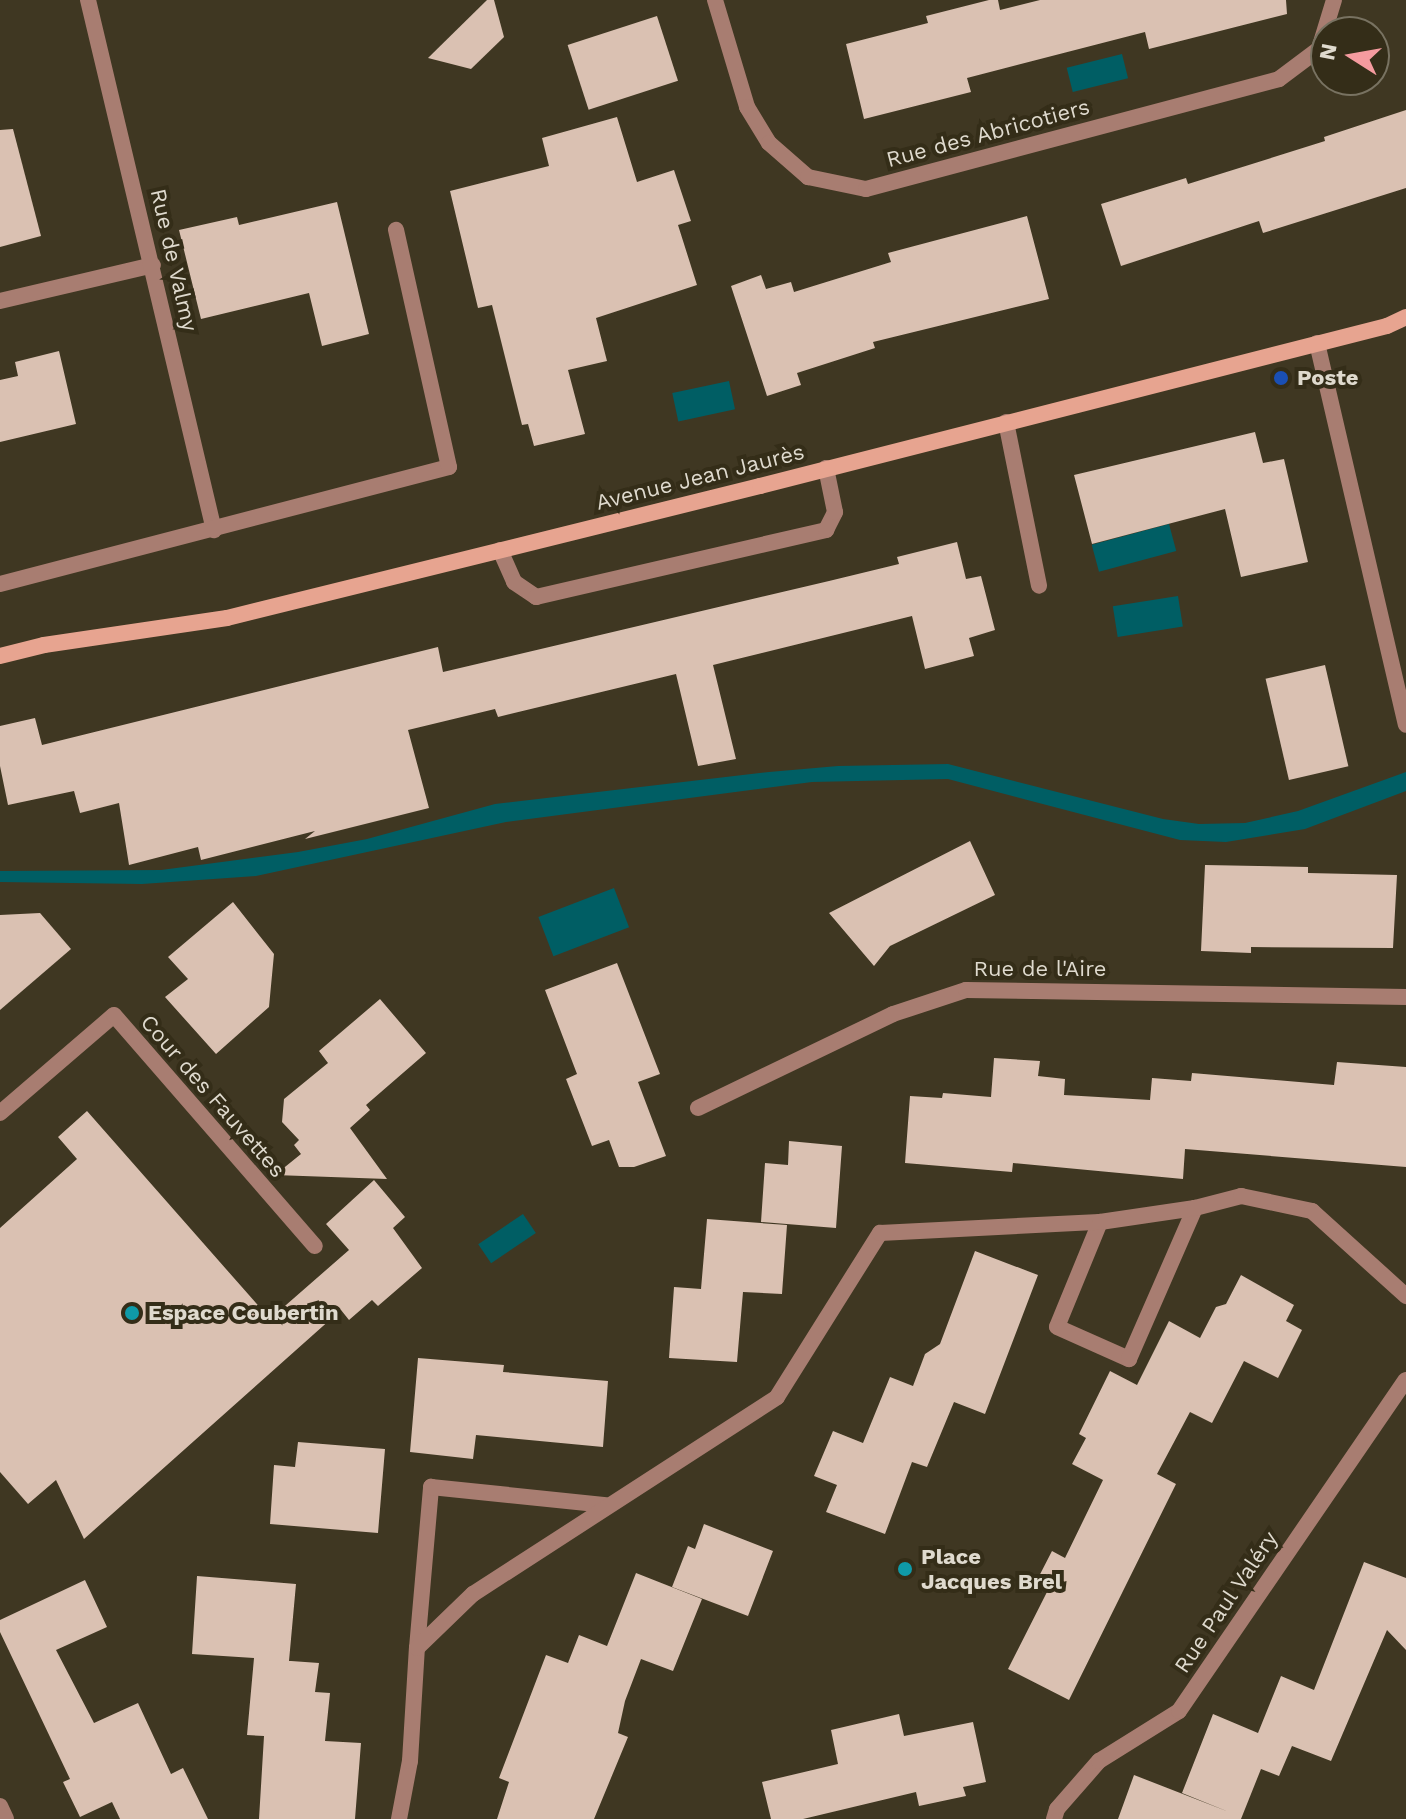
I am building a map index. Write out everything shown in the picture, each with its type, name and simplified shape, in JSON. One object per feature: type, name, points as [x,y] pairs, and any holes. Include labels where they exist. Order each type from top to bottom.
[{"type":"street","name":"Rue de Valmy","points":[[88,0],[214,530]]},
{"type":"street","name":"Rue des Abricotiers","points":[[715,0],[747,107],[769,143],[808,177],[866,189],[1279,79],[1319,49],[1334,0]]},
{"type":"street","points":[[0,584],[449,467],[396,230]]},
{"type":"street","points":[[0,301],[153,265]]},
{"type":"street","name":"Avenue Jean Jaurès","points":[[0,656],[44,645],[227,618],[1387,326],[1406,317]]},
{"type":"street","points":[[1317,343],[1406,725]]},
{"type":"street","points":[[1006,422],[1039,586]]},
{"type":"street","points":[[500,550],[514,582],[536,597],[826,530],[835,512],[826,468]]},
{"type":"street","name":"Rue de l'Aire","points":[[698,1108],[893,1014],[966,990],[1406,997]]},
{"type":"street","name":"Cour des Fauvettes","points":[[0,1113],[114,1015],[315,1246]]},
{"type":"street","points":[[417,1648],[473,1594],[777,1397],[880,1233],[1100,1222],[1195,1208],[1241,1196],[1312,1211],[1406,1296]]},
{"type":"street","points":[[1100,1222],[1057,1327],[1129,1359],[1195,1208]]},
{"type":"street","name":"Rue Paul Valéry","points":[[1054,1819],[1057,1809],[1099,1761],[1179,1711],[1406,1380]]},
{"type":"street","points":[[399,1819],[410,1761],[431,1487],[606,1505]]},
{"type":"street","points":[[0,1806],[6,1819]]},
{"type":"water","points":[[1122,54],[1128,78],[1073,92],[1067,68]]},
{"type":"water","points":[[729,381],[735,409],[678,421],[672,393]]},
{"type":"water","points":[[1169,524],[1176,551],[1099,572],[1092,545]]},
{"type":"water","points":[[1178,596],[1183,627],[1118,637],[1113,606]]},
{"type":"water","points":[[948,764],[1163,819],[1199,824],[1245,823],[1298,811],[1406,772],[1406,791],[1305,829],[1226,842],[1180,840],[948,779],[812,782],[506,822],[256,876],[142,884],[0,882],[0,871],[161,870],[298,852],[367,839],[495,804],[769,772],[838,766]]},
{"type":"water","points":[[614,888],[629,927],[553,956],[538,917]]},
{"type":"water","points":[[523,1214],[536,1233],[491,1263],[478,1244]]},
{"type":"building","points":[[487,0],[494,0],[504,37],[471,69],[428,58]]},
{"type":"building","points":[[998,0],[1000,10],[1040,0],[1286,0],[1287,14],[1149,49],[1145,32],[967,78],[971,92],[864,119],[846,44],[928,23],[926,16]]},
{"type":"building","points":[[657,16],[678,81],[589,110],[568,45]]},
{"type":"building","points":[[1406,110],[1406,188],[1263,233],[1259,221],[1121,266],[1101,204],[1186,178],[1188,184],[1325,141],[1324,137]]},
{"type":"building","points":[[617,117],[637,182],[674,170],[691,221],[678,225],[697,285],[596,318],[607,361],[568,370],[585,434],[534,446],[528,424],[522,425],[492,305],[478,308],[450,191],[549,166],[542,138]]},
{"type":"building","points":[[13,129],[41,236],[0,247],[0,130]]},
{"type":"building","points":[[337,202],[369,334],[322,346],[309,293],[201,319],[179,230],[237,217],[239,225]]},
{"type":"building","points":[[1027,216],[1049,299],[873,342],[875,348],[797,373],[801,385],[767,396],[731,286],[761,275],[766,289],[791,282],[794,292],[891,262],[888,253]]},
{"type":"building","points":[[59,351],[76,424],[0,442],[0,380],[18,376],[15,362]]},
{"type":"building","points":[[1255,432],[1263,463],[1284,459],[1308,562],[1241,577],[1225,509],[1092,544],[1074,475]]},
{"type":"building","points":[[957,542],[966,579],[981,576],[995,630],[969,638],[974,656],[925,669],[912,616],[713,665],[736,759],[698,766],[676,674],[498,717],[495,709],[408,730],[429,808],[305,839],[315,831],[201,860],[198,847],[129,865],[119,803],[80,813],[74,791],[8,805],[0,766],[0,726],[35,718],[42,745],[438,647],[443,672],[899,564],[897,557]]},
{"type":"building","points":[[1325,665],[1348,766],[1289,780],[1266,679]]},
{"type":"building","points":[[970,841],[995,895],[890,946],[874,966],[829,913]]},
{"type":"building","points":[[1205,865],[1308,867],[1308,873],[1397,875],[1393,948],[1251,947],[1251,953],[1201,951]]},
{"type":"building","points":[[233,902],[274,954],[269,1007],[216,1054],[165,997],[188,979],[168,957]]},
{"type":"building","points":[[40,913],[71,949],[0,1010],[0,915]]},
{"type":"building","points":[[617,963],[660,1074],[638,1082],[666,1156],[634,1167],[619,1167],[609,1140],[592,1146],[566,1079],[577,1074],[545,990]]},
{"type":"building","points":[[380,999],[426,1053],[366,1105],[370,1110],[350,1128],[387,1179],[275,1175],[301,1154],[294,1145],[299,1140],[282,1122],[284,1099],[328,1063],[319,1051]]},
{"type":"building","points":[[994,1058],[1040,1061],[1038,1076],[1065,1079],[1064,1095],[1150,1100],[1152,1078],[1191,1081],[1192,1073],[1334,1085],[1337,1062],[1406,1067],[1406,1167],[1185,1149],[1183,1179],[1013,1163],[1012,1172],[905,1163],[910,1096],[942,1098],[943,1093],[991,1097]]},
{"type":"building","name":"Espace Coubertin","points":[[87,1111],[270,1319],[349,1250],[326,1224],[374,1180],[405,1217],[393,1228],[422,1268],[378,1306],[372,1300],[349,1320],[341,1310],[84,1539],[56,1480],[28,1504],[0,1472],[0,1228],[77,1159],[58,1137]]},
{"type":"building","points":[[789,1141],[842,1146],[836,1228],[761,1222],[765,1163],[788,1165]]},
{"type":"building","points":[[707,1219],[787,1225],[782,1294],[743,1292],[737,1362],[669,1358],[674,1287],[701,1289]]},
{"type":"building","points":[[975,1251],[1038,1275],[985,1414],[954,1402],[927,1467],[912,1462],[885,1534],[826,1512],[837,1485],[814,1476],[833,1431],[863,1443],[890,1377],[913,1386],[925,1354],[940,1344]]},
{"type":"building","points":[[1241,1275],[1294,1305],[1286,1321],[1302,1330],[1278,1378],[1244,1361],[1212,1423],[1190,1412],[1157,1474],[1176,1484],[1069,1700],[1008,1669],[1047,1592],[1034,1586],[1052,1551],[1065,1558],[1103,1480],[1072,1464],[1086,1438],[1079,1434],[1110,1371],[1137,1385],[1169,1321],[1200,1338],[1216,1307],[1226,1304]]},
{"type":"building","points":[[418,1358],[504,1365],[503,1372],[608,1381],[603,1447],[476,1435],[473,1459],[410,1452]]},
{"type":"building","points":[[298,1442],[385,1449],[378,1533],[270,1524],[274,1465],[295,1467]]},
{"type":"building","points":[[704,1524],[773,1551],[748,1616],[672,1587],[688,1546],[695,1549]]},
{"type":"building","points":[[1364,1562],[1406,1578],[1406,1650],[1387,1630],[1331,1761],[1292,1746],[1279,1776],[1261,1769],[1241,1819],[1118,1819],[1134,1775],[1229,1812],[1182,1793],[1213,1714],[1258,1733],[1281,1676],[1314,1690]]},
{"type":"building","points":[[636,1573],[702,1599],[673,1671],[641,1659],[625,1701],[618,1733],[628,1737],[594,1819],[497,1819],[509,1782],[499,1778],[546,1655],[568,1663],[579,1635],[607,1646]]},
{"type":"building","points":[[197,1576],[296,1584],[289,1661],[319,1663],[315,1692],[330,1693],[325,1741],[361,1743],[355,1819],[259,1819],[264,1736],[247,1735],[254,1658],[192,1654]]},
{"type":"building","points":[[85,1580],[107,1627],[56,1650],[94,1723],[138,1703],[171,1774],[183,1768],[208,1819],[120,1819],[112,1802],[80,1817],[63,1782],[70,1779],[0,1632],[0,1620]]},
{"type":"building","points":[[899,1714],[904,1736],[973,1722],[986,1782],[963,1787],[966,1796],[919,1806],[916,1792],[803,1819],[771,1819],[762,1782],[838,1764],[831,1730]]},
{"type":"place","name":"Poste","points":[[1281,378]]},
{"type":"place","name":"Espace Coubertin","points":[[132,1313]]},
{"type":"place","name":"Place Jacques Brel","points":[[905,1569]]}]
